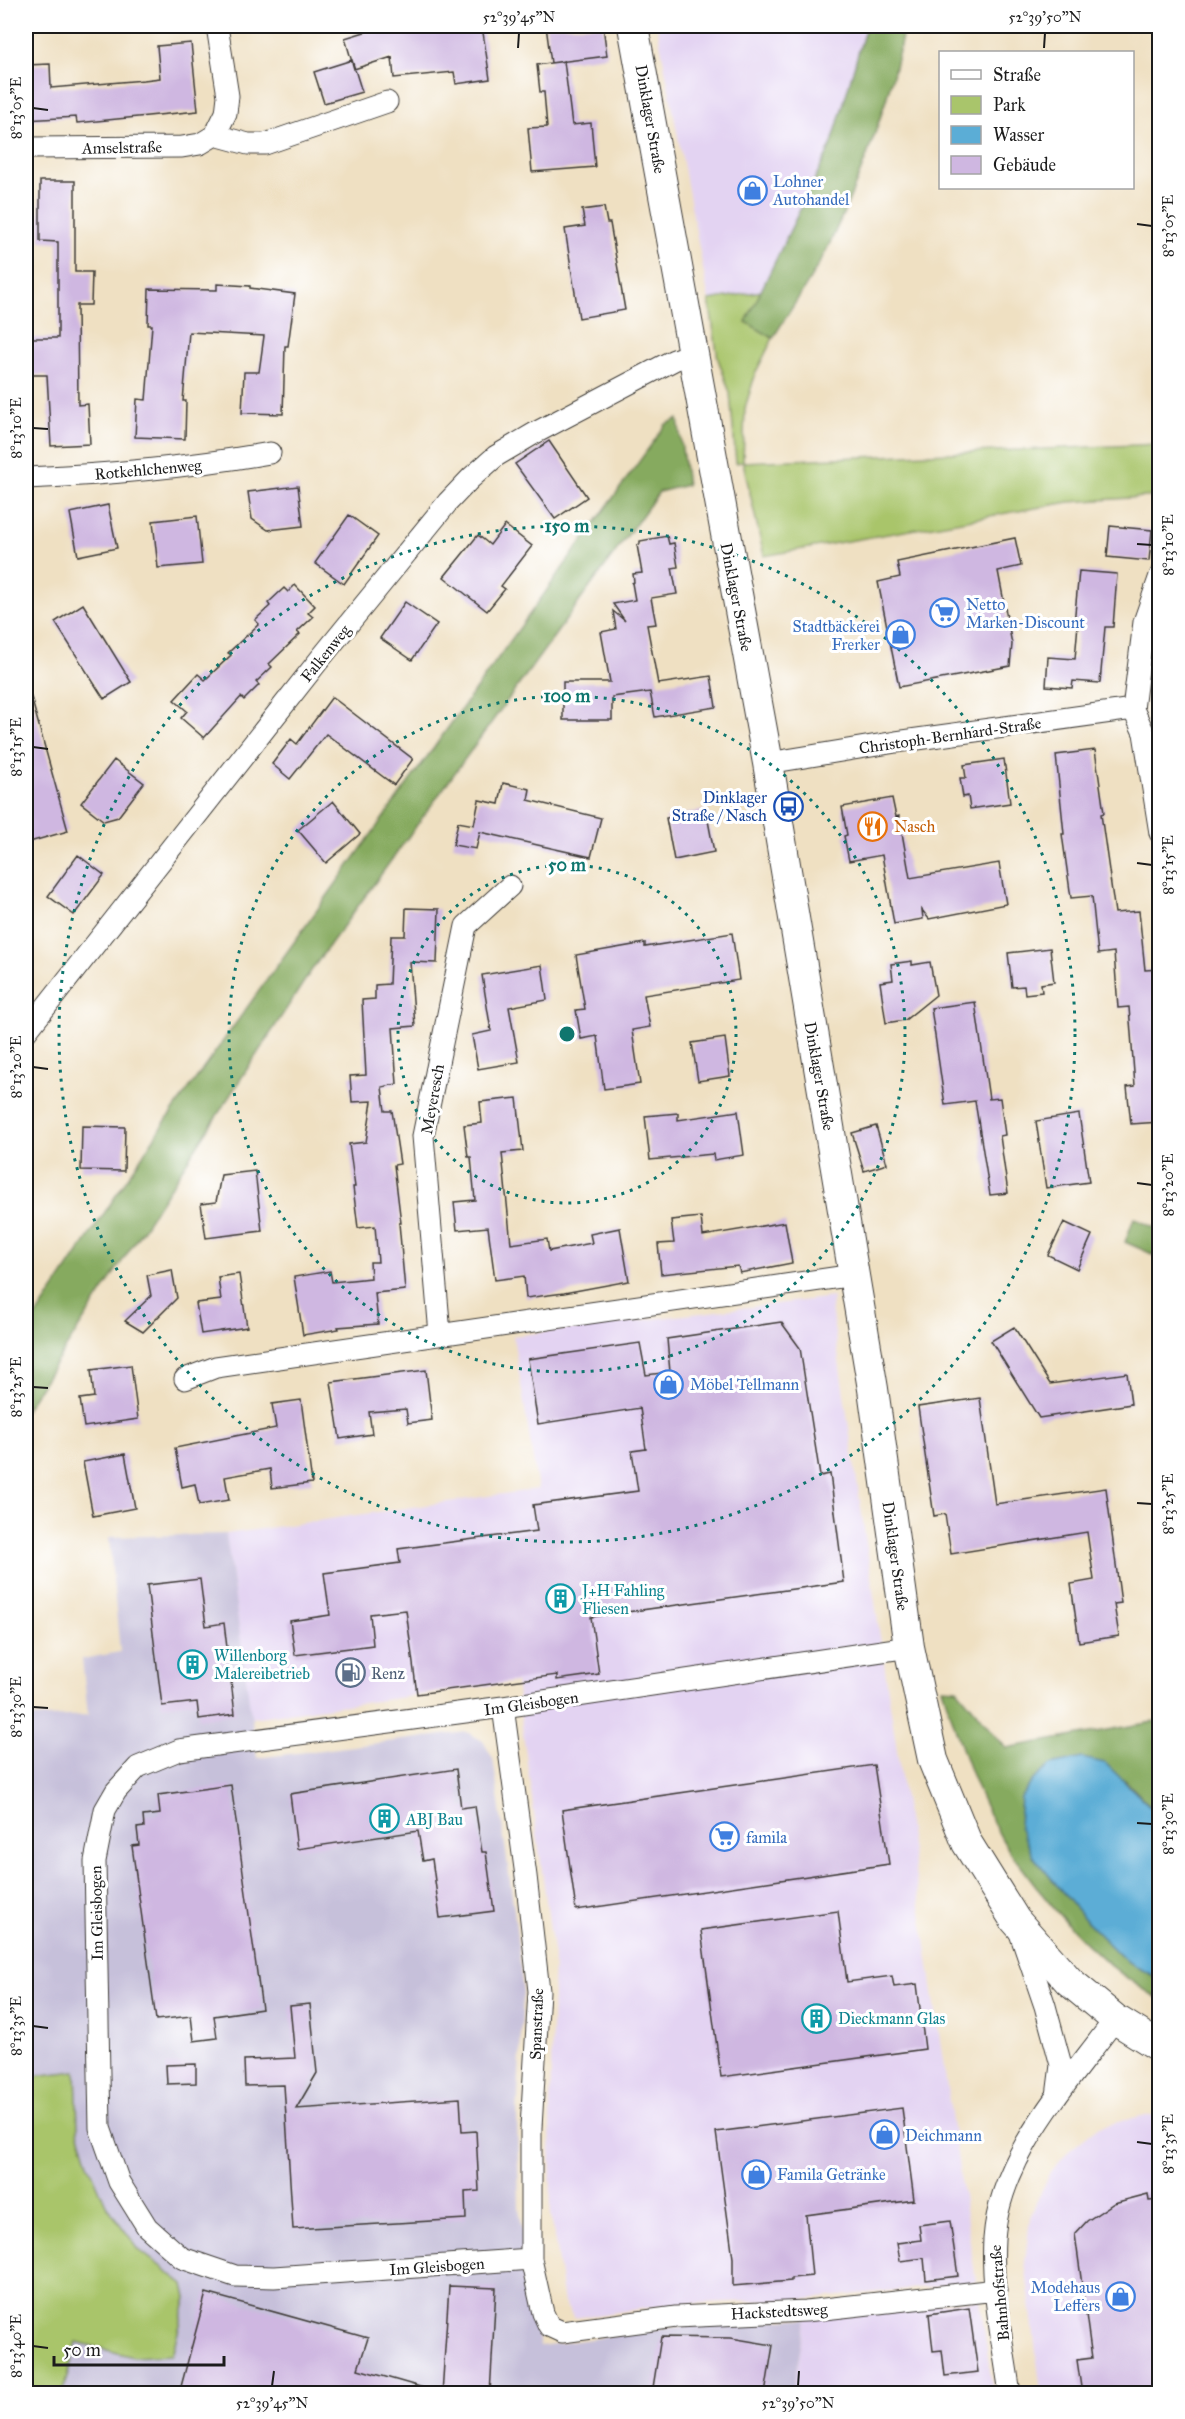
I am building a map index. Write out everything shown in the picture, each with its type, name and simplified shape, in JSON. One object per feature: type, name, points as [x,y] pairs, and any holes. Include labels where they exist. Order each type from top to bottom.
[{"type":"main road","name":"Dinklager Straße","points":[[633,26],[768,763],[873,1389],[909,1647],[933,1760],[967,1843],[1015,1920],[1070,1981],[1115,2019],[1160,2047]]},
{"type":"street","points":[[217,26],[228,96],[226,113],[215,135],[248,144],[265,144],[387,102]]},
{"type":"street","name":"Amselstraße","points":[[26,148],[182,147],[200,144],[215,135]]},
{"type":"street","name":"Falkenweg","points":[[26,1032],[320,659],[448,502],[471,478],[496,456],[535,433],[674,360],[693,353]]},
{"type":"street","name":"Rotkehlchenweg","points":[[26,478],[128,472],[205,464],[270,453]]},
{"type":"street","points":[[1160,576],[1144,622],[1133,709],[1144,733],[1160,833]]},
{"type":"street","name":"Christoph-Bernhard-Straße","points":[[768,763],[1133,709]]},
{"type":"street","name":"Meyeresch","points":[[440,1334],[423,1136],[466,926],[510,886]]},
{"type":"street","points":[[185,1379],[216,1366],[854,1275]]},
{"type":"street","name":"Im Gleisbogen","points":[[531,2259],[274,2277],[235,2276],[182,2258],[147,2227],[119,2182],[100,2128],[95,1861],[105,1810],[116,1791],[138,1767],[179,1750],[503,1707],[909,1647]]},
{"type":"street","name":"Spanstraße","points":[[503,1707],[539,1991],[531,2128],[531,2259],[543,2313],[549,2326],[562,2332]]},
{"type":"street","name":"Bahnhofstraße","points":[[1015,1920],[1045,2006],[1061,2065],[1056,2099]]},
{"type":"street","name":"Bahnhofstraße","points":[[1010,2394],[996,2290],[994,2239],[1006,2182],[1022,2146],[1115,2019]]},
{"type":"street","name":"Hackstedtsweg","points":[[562,2332],[676,2316],[806,2311],[996,2290]]},
{"type":"shaded area","points":[[657,26],[866,26],[832,143],[762,291],[709,300]]},
{"type":"shaded area","points":[[833,1297],[831,1307],[976,2282],[809,2299],[678,2304],[574,2318],[564,2303],[551,2214],[550,2108],[554,1957],[516,1682],[251,1718],[226,1534],[538,1489],[513,1336]]},
{"type":"shaded area","points":[[226,1534],[257,1758],[467,1732],[483,1741],[493,1759],[523,1992],[517,2116],[519,2208],[540,2346],[677,2327],[806,2318],[792,2393],[62,2393],[76,2342],[133,2357],[184,2284],[139,2250],[106,2205],[88,2163],[78,2131],[76,2071],[26,2077],[26,1718],[88,1715],[82,1659],[120,1652],[109,1537]]},
{"type":"shaded area","points":[[1141,2116],[1159,2116],[1159,2393],[1041,2393],[1025,2262],[1030,2217],[1049,2174],[1070,2150],[1099,2127]]},
{"type":"shaded area","points":[[980,2299],[993,2393],[792,2394],[806,2318]]},
{"type":"green space","points":[[866,26],[904,26],[883,109],[864,164],[830,243],[773,338],[746,322],[832,143]]},
{"type":"green space","points":[[762,291],[746,322],[773,338],[756,372],[745,408],[743,462],[736,463],[730,393],[718,359],[709,300]]},
{"type":"green space","points":[[678,419],[687,485],[659,492],[313,968],[26,1409],[26,1331],[162,1126],[666,424]]},
{"type":"green space","points":[[1159,444],[1159,496],[1069,502],[764,556],[743,462]]},
{"type":"green space","points":[[1134,1218],[1159,1230],[1159,1257],[1125,1242]]},
{"type":"green space","points":[[942,1688],[957,1689],[1006,1748],[1159,1721],[1159,1815],[1125,1780],[1033,1856],[1088,1923],[1126,1961],[1159,1979],[1159,1999],[1120,1973],[1086,1944],[1041,1893],[1008,1850],[976,1785]]},
{"type":"green space","points":[[76,2071],[78,2131],[88,2163],[106,2205],[139,2250],[184,2284],[187,2298],[172,2355],[133,2357],[77,2342],[62,2393],[26,2393],[26,2077]]},
{"type":"water","points":[[1082,1758],[1105,1763],[1159,1815],[1159,1979],[1126,1961],[1088,1923],[1033,1856],[1019,1826],[1021,1797],[1033,1780],[1051,1765]]},
{"type":"building","points":[[384,26],[482,26],[490,79],[456,84],[454,72],[394,78],[392,57],[354,69],[345,38]]},
{"type":"building","points":[[546,26],[603,26],[607,56],[551,63]]},
{"type":"building","points":[[191,43],[198,111],[77,123],[76,117],[26,120],[26,65],[50,64],[51,88],[160,78],[157,46]]},
{"type":"building","points":[[352,60],[362,92],[324,103],[314,72]]},
{"type":"building","points":[[564,61],[572,125],[591,123],[595,167],[532,172],[528,128],[547,127],[544,92],[540,92],[537,65]]},
{"type":"building","points":[[40,181],[75,181],[75,272],[92,272],[91,305],[77,305],[78,405],[88,404],[90,444],[51,446],[47,375],[31,375],[30,338],[58,338],[58,242],[40,241]]},
{"type":"building","points":[[604,207],[607,223],[610,223],[625,310],[579,318],[565,229],[585,226],[582,210]]},
{"type":"building","points":[[217,284],[250,286],[250,288],[295,294],[288,346],[285,346],[283,414],[242,413],[244,372],[259,372],[264,336],[189,332],[183,401],[186,401],[185,439],[135,437],[137,399],[146,400],[152,325],[148,325],[149,289],[217,290]]},
{"type":"building","points":[[549,441],[587,497],[555,519],[515,464]]},
{"type":"building","points":[[298,486],[303,526],[268,530],[252,519],[248,492]]},
{"type":"building","points":[[108,505],[117,548],[78,556],[70,513]]},
{"type":"building","points":[[349,515],[378,536],[344,584],[315,563]]},
{"type":"building","points":[[197,516],[202,564],[158,568],[153,521]]},
{"type":"building","points":[[505,525],[532,546],[501,586],[505,589],[487,611],[444,577],[478,535],[490,545]]},
{"type":"building","points":[[1110,526],[1152,530],[1149,561],[1107,557]]},
{"type":"building","points":[[667,536],[669,544],[674,543],[678,567],[672,568],[677,594],[651,598],[656,624],[647,625],[658,684],[711,676],[716,707],[655,717],[650,692],[612,697],[612,720],[563,720],[563,682],[610,682],[601,632],[616,629],[613,611],[625,621],[613,604],[635,600],[633,574],[642,573],[637,545],[640,541]]},
{"type":"building","name":"Netto Marken-Discount","points":[[1015,538],[1021,566],[998,571],[1012,644],[1010,666],[899,687],[878,582],[900,577],[897,562]]},
{"type":"building","points":[[1079,571],[1117,574],[1113,627],[1105,627],[1100,683],[1073,681],[1072,688],[1046,686],[1048,657],[1075,659],[1078,624],[1074,624]]},
{"type":"building","points":[[295,585],[315,606],[308,613],[313,617],[297,632],[300,634],[269,664],[272,667],[256,682],[259,685],[244,700],[241,697],[204,738],[181,718],[187,711],[174,700],[198,674],[205,680],[231,655],[228,653],[259,624],[255,620],[270,606],[268,603],[284,588],[288,592]]},
{"type":"building","points":[[405,602],[437,624],[412,660],[380,638]]},
{"type":"building","points":[[83,604],[131,682],[104,699],[55,622]]},
{"type":"building","points":[[31,697],[68,831],[26,843],[26,698]]},
{"type":"building","points":[[332,697],[413,759],[394,785],[326,734],[290,779],[272,764],[291,739],[297,744]]},
{"type":"building","points":[[1095,750],[1104,813],[1101,814],[1115,913],[1139,911],[1145,970],[1160,969],[1160,1122],[1131,1124],[1127,1087],[1135,1086],[1129,1007],[1118,1008],[1114,952],[1098,954],[1092,896],[1071,898],[1062,834],[1064,834],[1056,755]]},
{"type":"building","points":[[1004,759],[1010,803],[970,809],[968,796],[963,797],[960,778],[966,778],[964,765]]},
{"type":"building","points":[[114,760],[144,783],[118,817],[104,821],[81,803]]},
{"type":"building","points":[[503,783],[530,789],[528,800],[601,818],[591,857],[480,832],[476,849],[453,845],[458,822],[474,825],[479,800],[499,804]]},
{"type":"building","points":[[892,798],[896,817],[899,816],[910,878],[999,863],[1006,904],[929,919],[922,910],[923,919],[894,924],[882,855],[849,861],[842,807]]},
{"type":"building","points":[[333,801],[360,834],[326,863],[298,830]]},
{"type":"building","points":[[706,810],[714,852],[674,860],[666,818]]},
{"type":"building","points":[[78,855],[104,875],[74,915],[48,896]]},
{"type":"building","points":[[406,908],[439,909],[437,963],[410,962],[415,1026],[393,1028],[397,1084],[382,1087],[385,1111],[392,1111],[400,1164],[394,1165],[401,1223],[399,1223],[405,1290],[375,1293],[378,1324],[338,1327],[339,1329],[303,1335],[294,1277],[330,1271],[332,1282],[371,1278],[370,1262],[378,1262],[375,1226],[358,1228],[349,1144],[366,1142],[372,1101],[352,1102],[350,1076],[366,1075],[362,1000],[375,999],[375,985],[389,984],[391,936],[405,936]]},
{"type":"building","points":[[732,933],[739,980],[644,995],[650,1027],[632,1030],[640,1084],[604,1089],[597,1036],[581,1039],[576,1010],[585,1009],[576,955],[645,943],[645,947]]},
{"type":"building","points":[[1050,948],[1054,982],[1041,984],[1042,992],[1025,994],[1024,986],[1012,987],[1008,953]]},
{"type":"building","points":[[912,961],[912,965],[930,962],[936,995],[905,1020],[886,1023],[880,982],[893,980],[891,964]]},
{"type":"building","points":[[542,965],[547,1000],[509,1007],[519,1062],[478,1069],[472,1035],[491,1031],[482,975]]},
{"type":"building","points":[[975,1002],[989,1099],[1000,1098],[1005,1135],[1000,1136],[1008,1193],[990,1195],[975,1101],[945,1105],[931,1008]]},
{"type":"building","points":[[725,1038],[730,1076],[698,1081],[692,1043]]},
{"type":"building","points":[[517,1098],[523,1151],[502,1153],[511,1244],[547,1239],[549,1251],[592,1243],[590,1234],[620,1228],[629,1281],[526,1298],[524,1276],[495,1280],[488,1227],[457,1230],[454,1202],[475,1200],[471,1157],[468,1157],[464,1125],[482,1123],[480,1102]]},
{"type":"building","points":[[738,1111],[744,1155],[714,1160],[713,1154],[650,1160],[645,1116],[678,1113],[678,1120]]},
{"type":"building","points":[[1079,1114],[1089,1182],[1046,1188],[1036,1121]]},
{"type":"building","points":[[82,1126],[125,1127],[124,1171],[81,1170]]},
{"type":"building","points":[[876,1126],[887,1164],[864,1171],[852,1133]]},
{"type":"building","points":[[255,1171],[262,1231],[206,1238],[201,1204],[216,1202],[221,1175]]},
{"type":"building","points":[[701,1217],[703,1236],[785,1222],[792,1263],[740,1273],[738,1266],[661,1274],[658,1244],[674,1243],[671,1220]]},
{"type":"building","points":[[1064,1222],[1092,1235],[1077,1269],[1048,1255]]},
{"type":"building","points":[[172,1270],[177,1298],[143,1332],[125,1321],[151,1296],[147,1275]]},
{"type":"building","points":[[239,1274],[247,1327],[201,1334],[196,1303],[221,1300],[218,1277]]},
{"type":"building","points":[[781,1322],[800,1348],[820,1476],[830,1474],[844,1582],[591,1617],[599,1674],[557,1680],[557,1675],[417,1694],[406,1610],[370,1614],[373,1645],[295,1655],[290,1621],[330,1615],[324,1573],[400,1563],[398,1549],[537,1531],[533,1505],[638,1491],[632,1451],[646,1449],[640,1408],[538,1424],[528,1359],[640,1343],[646,1375],[670,1372],[667,1339]]},
{"type":"building","points":[[1014,1327],[1050,1384],[1127,1373],[1131,1404],[1039,1418],[991,1341]]},
{"type":"building","points":[[131,1365],[138,1419],[84,1427],[80,1399],[94,1397],[91,1370]]},
{"type":"building","points":[[426,1370],[432,1420],[408,1423],[406,1409],[369,1412],[372,1434],[340,1439],[331,1382]]},
{"type":"building","points":[[980,1398],[995,1504],[1106,1488],[1121,1603],[1114,1604],[1119,1636],[1079,1642],[1071,1584],[1094,1580],[1087,1532],[951,1554],[945,1514],[934,1516],[918,1407]]},
{"type":"building","points":[[301,1400],[312,1483],[272,1488],[270,1469],[225,1477],[229,1500],[199,1505],[195,1484],[182,1487],[175,1448],[276,1428],[272,1404]]},
{"type":"building","points":[[125,1454],[135,1508],[93,1516],[83,1462]]},
{"type":"building","name":"Willenborg Malereibetrieb","points":[[200,1579],[206,1626],[224,1623],[235,1714],[199,1719],[197,1702],[162,1706],[147,1585]]},
{"type":"building","name":"famila","points":[[874,1765],[889,1864],[576,1910],[562,1810]]},
{"type":"building","name":"ABJ Bau","points":[[456,1769],[461,1808],[475,1806],[482,1852],[486,1852],[494,1911],[440,1918],[432,1859],[423,1861],[418,1831],[297,1849],[290,1794]]},
{"type":"building","points":[[231,1785],[262,2009],[214,2016],[217,2038],[194,2041],[191,2016],[156,2020],[132,1846],[139,1845],[137,1828],[144,1827],[143,1816],[160,1814],[158,1795]]},
{"type":"building","name":"Dieckmann Glas","points":[[838,1911],[847,1982],[892,1976],[894,1987],[917,1984],[925,2049],[721,2077],[701,1930]]},
{"type":"building","points":[[310,2004],[317,2073],[296,2109],[460,2098],[462,2132],[476,2131],[479,2191],[465,2192],[466,2219],[293,2229],[284,2085],[245,2086],[244,2060],[295,2058],[290,2006]]},
{"type":"building","points":[[196,2064],[196,2083],[167,2084],[166,2065]]},
{"type":"building","points":[[902,2108],[914,2200],[806,2215],[812,2276],[791,2278],[791,2281],[733,2286],[733,2258],[716,2132]]},
{"type":"building","name":"Modehaus Leffers","points":[[1148,2194],[1149,2201],[1160,2200],[1160,2394],[1082,2394],[1077,2360],[1092,2358],[1075,2234],[1087,2221],[1114,2203]]},
{"type":"building","points":[[950,2221],[958,2276],[926,2280],[924,2258],[900,2261],[897,2243],[921,2240],[919,2225]]},
{"type":"building","points":[[449,2286],[496,2288],[490,2394],[442,2394]]},
{"type":"building","points":[[206,2293],[368,2338],[358,2369],[424,2388],[423,2394],[179,2394]]},
{"type":"building","points":[[969,2308],[978,2372],[945,2376],[942,2350],[933,2351],[929,2314]]},
{"type":"building","points":[[661,2337],[731,2338],[773,2345],[765,2394],[652,2394]]},
{"type":"place","name":"Lohner Autohandel","points":[[752,190]]},
{"type":"place","name":"Netto Marken-Discount","points":[[945,613]]},
{"type":"place","name":"Stadtbäckerei Frerker","points":[[901,635]]},
{"type":"place","name":"Dinklager Straße / Nasch","points":[[788,806]]},
{"type":"place","name":"Nasch","points":[[873,826]]},
{"type":"place","name":"Möbel Tellmann","points":[[669,1384]]},
{"type":"place","name":"J+H Fahling Fliesen","points":[[561,1599]]},
{"type":"place","name":"Willenborg Malereibetrieb","points":[[193,1664]]},
{"type":"place","name":"Renz","points":[[350,1673]]},
{"type":"place","name":"ABJ Bau","points":[[385,1819]]},
{"type":"place","name":"famila","points":[[725,1837]]},
{"type":"place","name":"Dieckmann Glas","points":[[817,2018]]},
{"type":"place","name":"Deichmann","points":[[884,2135]]},
{"type":"place","name":"Famila Getränke","points":[[756,2174]]},
{"type":"place","name":"Modehaus Leffers","points":[[1121,2296]]}]
